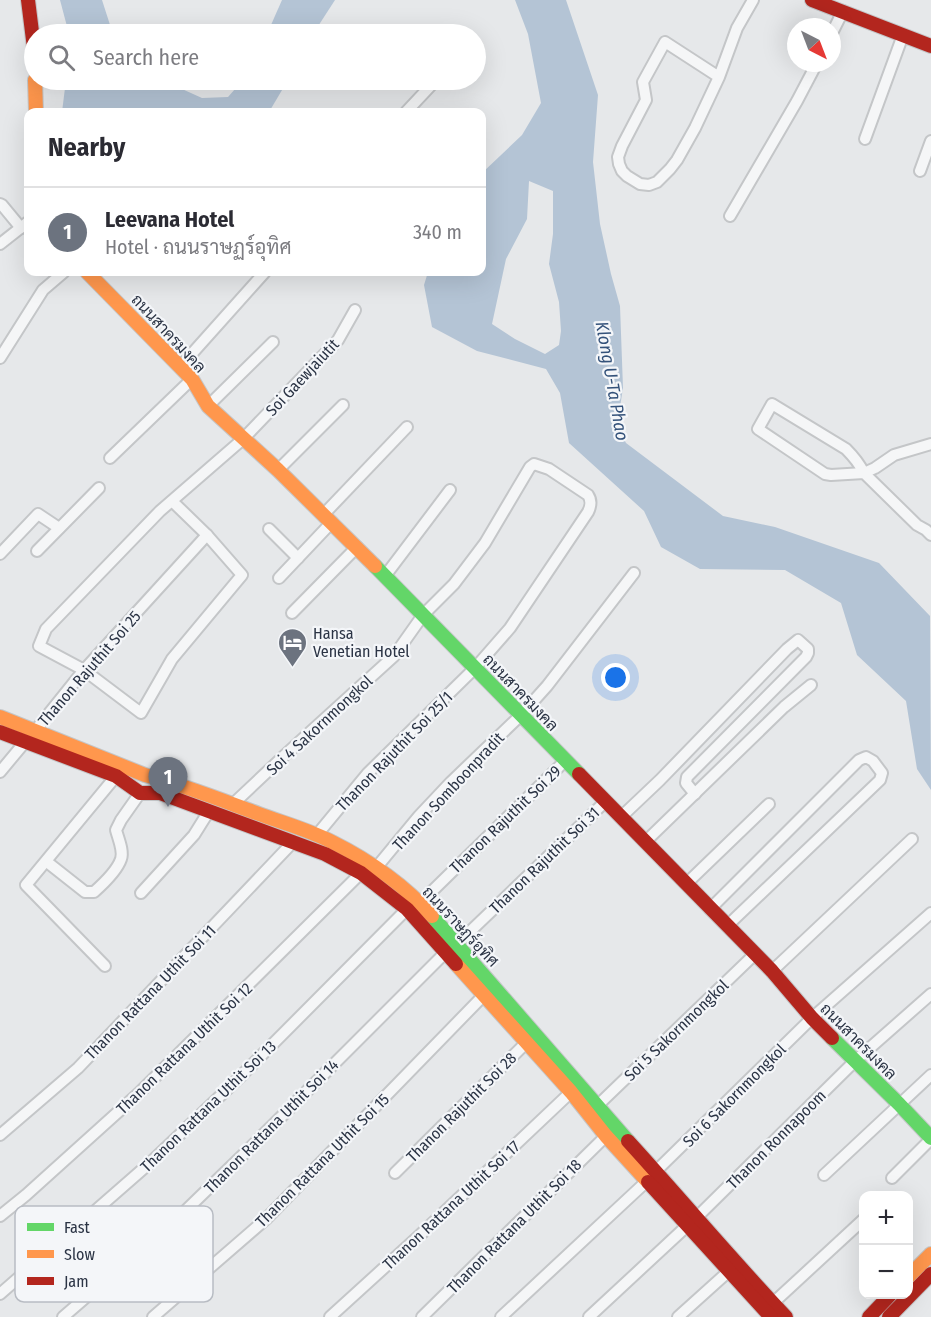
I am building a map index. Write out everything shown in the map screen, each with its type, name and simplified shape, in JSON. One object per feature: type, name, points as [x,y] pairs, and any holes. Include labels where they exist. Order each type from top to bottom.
[{"type":"street","points":[[28,0],[31,24]]},
{"type":"street","points":[[719,77],[665,42],[643,82],[646,100],[622,146],[618,164],[622,171],[640,184],[649,185],[665,175],[677,160],[719,77],[737,28],[753,0]]},
{"type":"street","points":[[812,0],[846,6],[903,35],[931,46]]},
{"type":"street","points":[[865,139],[903,35]]},
{"type":"street","points":[[730,216],[812,72]]},
{"type":"street","points":[[35,90],[36,108]]},
{"type":"street","points":[[410,108],[427,90]]},
{"type":"street","points":[[920,171],[931,141]]},
{"type":"street","points":[[0,204],[24,224]]},
{"type":"street","points":[[0,244],[24,226]]},
{"type":"street","points":[[0,358],[43,290],[59,276]]},
{"type":"street","name":"ถนนสาครมงคล","points":[[91,276],[192,379],[208,406],[328,518],[772,971],[812,1018],[931,1138]]},
{"type":"street","points":[[180,367],[261,276]]},
{"type":"street","name":"Soi Gaewjaiutit","points":[[84,670],[39,646],[46,629],[160,511],[243,439],[338,340],[355,310]]},
{"type":"street","points":[[208,406],[273,342]]},
{"type":"street","points":[[110,458],[192,379]]},
{"type":"street","points":[[930,530],[917,525],[864,473],[846,449],[772,404],[758,429],[825,474],[831,475],[864,473],[894,455],[931,444]]},
{"type":"street","points":[[278,470],[343,405]]},
{"type":"street","points":[[279,579],[328,518],[407,427]]},
{"type":"street","name":"Soi 4 Sakornmongkol","points":[[233,804],[394,656],[423,615],[454,584],[478,551],[530,467],[534,464],[549,469],[588,495],[591,503],[588,512]]},
{"type":"street","points":[[37,551],[99,488]]},
{"type":"street","points":[[385,576],[450,490]]},
{"type":"street","points":[[84,670],[141,713],[172,659],[242,575],[207,535],[172,501]]},
{"type":"street","name":"Thanon Rajuthit Soi 25/1","points":[[316,836],[368,773],[475,668],[510,628],[588,512]]},
{"type":"street","points":[[0,554],[38,514],[59,528]]},
{"type":"street","points":[[269,529],[298,558]]},
{"type":"street","name":"Thanon Rajuthit Soi 25","points":[[35,730],[84,670],[207,535]]},
{"type":"street","points":[[292,613],[357,548]]},
{"type":"street","name":"Thanon Somboonpradit","points":[[376,868],[419,816],[548,686],[634,573]]},
{"type":"street","points":[[621,818],[787,649],[798,640],[802,642],[808,649],[806,657],[687,777],[686,783],[694,794]]},
{"type":"street","points":[[645,842],[784,707],[811,685]]},
{"type":"street","name":"ถนนราษฏร์อุทิศ","points":[[0,717],[145,776],[209,811],[325,854],[361,873],[413,906]]},
{"type":"street","points":[[0,732],[116,776],[140,793],[116,830],[122,858],[107,880],[94,892],[85,892],[47,862]]},
{"type":"street","points":[[0,772],[25,742]]},
{"type":"street","points":[[710,909],[860,760],[866,757],[873,761],[882,773],[880,780],[727,926]]},
{"type":"street","name":"Thanon Rajuthit Soi 29","points":[[413,906],[565,761]]},
{"type":"street","points":[[105,966],[26,885],[116,776]]},
{"type":"street","name":"ถนนราษฏร์อุทิศ","points":[[140,793],[162,787],[233,804],[339,846],[376,868],[452,948],[548,1058],[597,1106],[652,1176],[693,1221],[767,1312]]},
{"type":"street","name":"Thanon Rajuthit Soi 31","points":[[452,948],[606,801]]},
{"type":"street","points":[[686,884],[769,804]]},
{"type":"street","points":[[141,893],[194,835],[209,811]]},
{"type":"street","points":[[772,971],[912,839]]},
{"type":"street","name":"Thanon Rattana Uthit Soi 11","points":[[0,1135],[78,1068],[294,842]]},
{"type":"street","name":"Thanon Rattana Uthit Soi 12","points":[[0,1216],[138,1094],[361,873]]},
{"type":"street","name":"Thanon Rattana Uthit Soi 13","points":[[101,1206],[152,1162],[413,906]]},
{"type":"street","name":"Soi 6 Sakornmongkol","points":[[501,1317],[652,1176],[812,1018],[931,913]]},
{"type":"street","name":"ถนนราษฏร์อุทิศ","points":[[452,948],[484,995],[527,1042],[548,1058],[571,1092],[606,1136],[652,1176]]},
{"type":"street","name":"Thanon Rattana Uthit Soi 14","points":[[190,1206],[452,948]]},
{"type":"street","name":"Soi 5 Sakornmongkol","points":[[597,1106],[755,954]]},
{"type":"street","name":"Thanon Ronnapoom","points":[[589,1317],[693,1221],[855,1061],[931,994]]},
{"type":"street","name":"Thanon Rattana Uthit Soi 15","points":[[213,1265],[266,1219],[484,995]]},
{"type":"street","name":"Thanon Rajuthit Soi 28","points":[[395,1173],[527,1042]]},
{"type":"street","points":[[824,1175],[931,1075]]},
{"type":"street","name":"Thanon Rattana Uthit Soi 17","points":[[330,1317],[571,1092]]},
{"type":"street","name":"Thanon Rattana Uthit Soi 18","points":[[422,1317],[606,1136]]},
{"type":"street","points":[[892,1178],[931,1138]]},
{"type":"street","name":"ถนนราษฏร์อุทิศ","points":[[693,1221],[729,1270],[767,1312],[786,1317]]},
{"type":"street","points":[[767,1312],[859,1225]]},
{"type":"street","points":[[913,1273],[931,1254]]},
{"type":"street","points":[[678,1317],[729,1270]]},
{"type":"street","points":[[889,1317],[931,1274]]},
{"type":"street","name":"Thanon Rattana Uthit Soi 13","points":[[0,1293],[15,1280]]},
{"type":"street","points":[[869,1317],[886,1299]]},
{"type":"street","name":"Thanon Rattana Uthit Soi 14","points":[[63,1317],[80,1302]]},
{"type":"street","name":"Thanon Rattana Uthit Soi 15","points":[[153,1317],[170,1302]]},
{"type":"water","points":[[60,0],[102,0],[110,24],[66,24]]},
{"type":"water","points":[[282,0],[335,0],[319,24],[271,24]]},
{"type":"water","name":"Klong U-Ta Phao","points":[[515,0],[566,0],[598,95],[593,162],[600,224],[620,306],[623,388],[617,426],[626,443],[723,516],[775,527],[879,563],[930,616],[931,790],[917,769],[906,701],[857,655],[841,603],[785,570],[700,569],[661,547],[644,511],[569,443],[560,393],[546,369],[477,351],[432,327],[424,285],[427,276],[486,276],[486,169],[522,135],[541,103],[528,34]],"holes":[[[529,181],[553,191],[553,234],[549,264],[559,302],[561,331],[559,345],[545,354],[492,324],[506,259],[527,219]]]},
{"type":"water","points":[[65,90],[184,90],[202,98],[228,97],[234,90],[282,90],[271,108],[62,108]]},
{"type":"traffic: fast","points":[[375,566],[579,774]]},
{"type":"traffic: fast","points":[[432,916],[628,1141]]},
{"type":"traffic: fast","points":[[832,1038],[931,1138]]},
{"type":"traffic: slow","points":[[35,90],[36,108]]},
{"type":"traffic: slow","points":[[91,276],[192,379],[208,406],[278,470],[375,566]]},
{"type":"traffic: slow","points":[[0,717],[145,775],[174,783],[323,838],[346,849],[385,874],[432,916]]},
{"type":"traffic: slow","points":[[456,964],[648,1182]]},
{"type":"traffic: slow","points":[[913,1272],[931,1254]]},
{"type":"traffic: jam","points":[[28,0],[31,24]]},
{"type":"traffic: jam","points":[[812,0],[931,46]]},
{"type":"traffic: jam","points":[[0,732],[116,776],[140,793],[160,793],[325,854],[361,873],[407,909],[456,964]]},
{"type":"traffic: jam","points":[[579,774],[772,971],[832,1038]]},
{"type":"traffic: jam","points":[[628,1141],[786,1317]]},
{"type":"traffic: jam","points":[[648,1182],[771,1317]]},
{"type":"traffic: jam","points":[[889,1317],[931,1274]]},
{"type":"traffic: jam","points":[[869,1317],[886,1299]]},
{"type":"place","name":"Hansa Venetian Hotel","points":[[292,668]]},
{"type":"place","name":"Leevana Hotel","points":[[168,807]]}]
